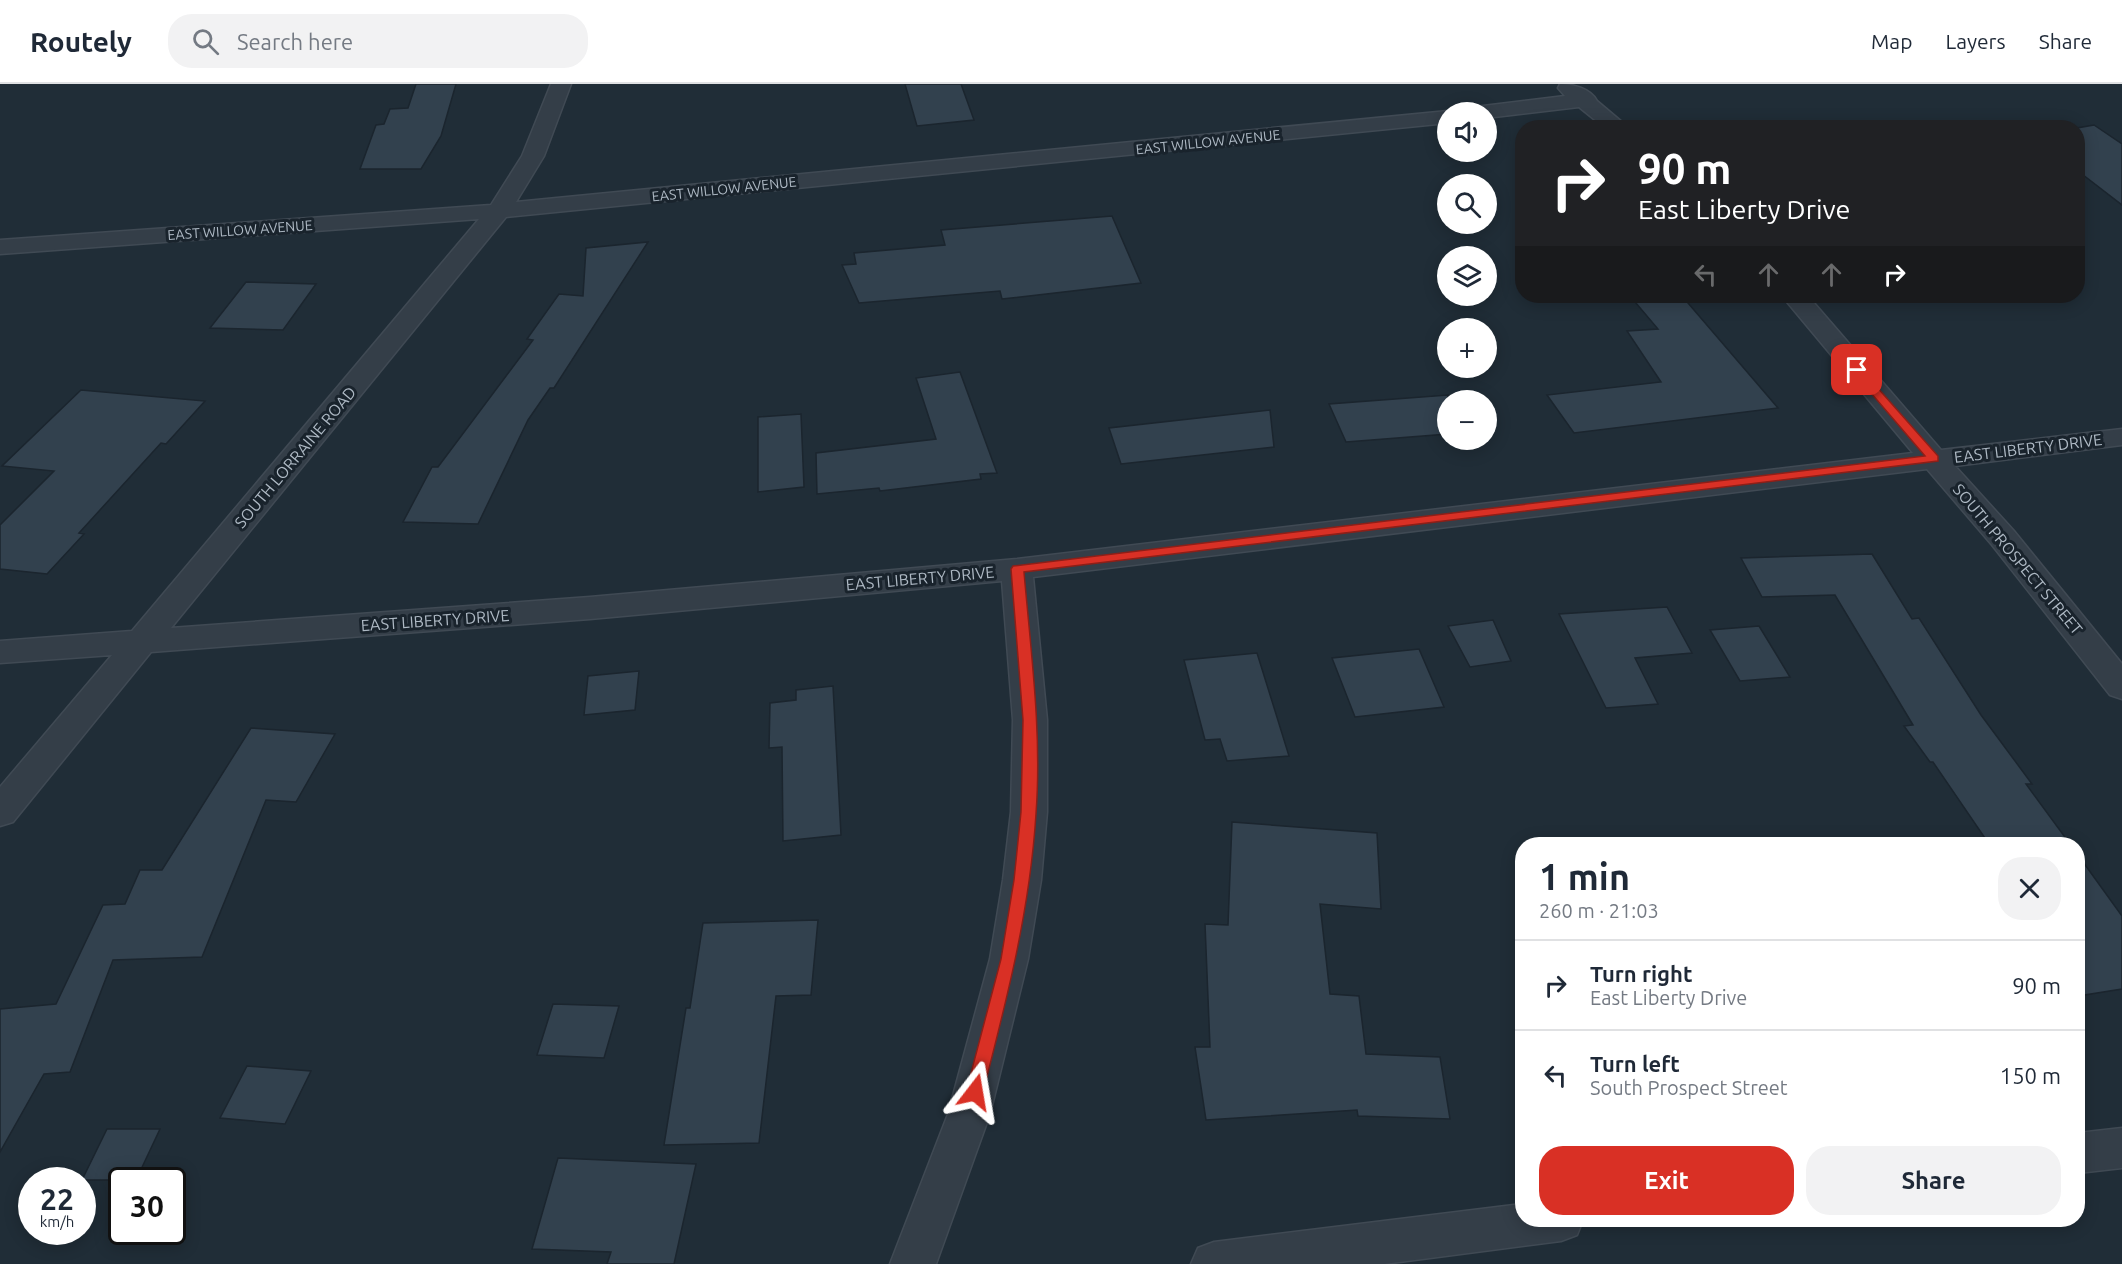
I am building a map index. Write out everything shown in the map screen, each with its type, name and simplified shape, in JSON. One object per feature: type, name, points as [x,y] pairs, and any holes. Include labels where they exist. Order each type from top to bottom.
[{"type":"street","name":"SOUTH LORRAINE ROAD","points":[[0,812],[499,212],[532,156],[561,84]]},
{"type":"street","points":[[1562,84],[1587,100],[1610,120]]},
{"type":"street","points":[[1497,110],[1587,100]]},
{"type":"street","name":"EAST WILLOW AVENUE","points":[[0,247],[499,212],[1437,118]]},
{"type":"street","name":"SOUTH PROSPECT STREET","points":[[1801,303],[2003,538],[2122,687]]},
{"type":"street","name":"EAST LIBERTY DRIVE","points":[[0,652],[590,608],[1017,569],[2122,437]]},
{"type":"street","points":[[913,1264],[969,1114],[1009,959],[1022,880],[1029,812],[1030,720],[1017,569]]},
{"type":"street","points":[[2085,1152],[2122,1148]]},
{"type":"street","points":[[1214,1264],[1515,1226]]},
{"type":"building","points":[[416,84],[456,84],[441,136],[421,169],[360,169],[376,125],[384,124],[390,109],[408,108]]},
{"type":"building","points":[[905,84],[961,84],[974,120],[917,126]]},
{"type":"building","points":[[2094,125],[2122,144],[2122,205],[2085,176],[2085,127]]},
{"type":"building","points":[[1112,216],[1141,283],[1002,299],[1000,291],[859,303],[842,265],[856,264],[854,253],[945,245],[941,230]]},
{"type":"building","points":[[648,242],[554,388],[550,388],[528,420],[478,524],[403,522],[432,467],[438,467],[533,340],[527,339],[559,294],[583,296],[586,248]]},
{"type":"building","points":[[246,282],[316,284],[283,330],[210,328]]},
{"type":"building","points":[[1636,303],[1688,303],[1778,408],[1574,433],[1547,395],[1661,382],[1627,331],[1658,329]]},
{"type":"building","points":[[960,372],[997,473],[980,474],[981,479],[880,491],[879,488],[817,494],[816,453],[936,439],[916,378]]},
{"type":"building","points":[[81,390],[205,401],[166,444],[161,443],[79,533],[84,534],[47,574],[0,569],[0,525],[54,471],[2,466]]},
{"type":"building","points":[[1437,396],[1437,435],[1346,442],[1329,404]]},
{"type":"building","points":[[1270,410],[1274,447],[1121,464],[1109,428]]},
{"type":"building","points":[[801,414],[804,487],[758,492],[758,417]]},
{"type":"building","points":[[1872,554],[1912,619],[1919,618],[1981,715],[2032,784],[2026,784],[2065,837],[1984,837],[1933,762],[1930,762],[1904,726],[1913,725],[1835,595],[1762,597],[1741,558]]},
{"type":"building","points":[[1667,607],[1692,653],[1635,658],[1658,704],[1606,708],[1559,614]]},
{"type":"building","points":[[1493,620],[1511,661],[1470,667],[1448,626]]},
{"type":"building","points":[[1759,626],[1790,677],[1740,681],[1710,630]]},
{"type":"building","points":[[1419,649],[1444,707],[1355,717],[1332,658]]},
{"type":"building","points":[[1257,653],[1289,756],[1227,761],[1220,739],[1205,740],[1184,660]]},
{"type":"building","points":[[639,671],[635,710],[584,715],[588,676]]},
{"type":"building","points":[[833,686],[841,835],[783,841],[782,747],[769,748],[770,703],[796,700],[796,690]]},
{"type":"building","points":[[251,728],[335,734],[296,802],[266,800],[202,957],[113,960],[70,1072],[44,1074],[0,1152],[0,1009],[56,1004],[103,905],[125,904],[140,870],[162,870]]},
{"type":"building","points":[[1232,822],[1377,833],[1381,909],[1320,904],[1330,994],[1359,996],[1366,1054],[1440,1057],[1450,1119],[1358,1116],[1357,1110],[1206,1120],[1195,1047],[1210,1047],[1205,924],[1228,925]]},
{"type":"building","points":[[2085,865],[2122,916],[2122,989],[2085,995]]},
{"type":"building","points":[[818,920],[811,995],[776,996],[759,1143],[664,1145],[686,1008],[690,1008],[703,923]]},
{"type":"building","points":[[553,1004],[619,1006],[604,1058],[537,1055]]},
{"type":"building","points":[[247,1066],[311,1071],[285,1124],[220,1118]]},
{"type":"building","points":[[107,1129],[160,1129],[142,1167],[108,1167],[108,1180],[96,1180],[96,1167],[88,1167]]},
{"type":"building","points":[[558,1158],[696,1164],[674,1264],[607,1264],[611,1252],[532,1249]]},
{"type":"route","points":[[975,1092],[1009,959],[1022,880],[1029,812],[1030,720],[1017,569],[1934,459],[1857,370]]}]
